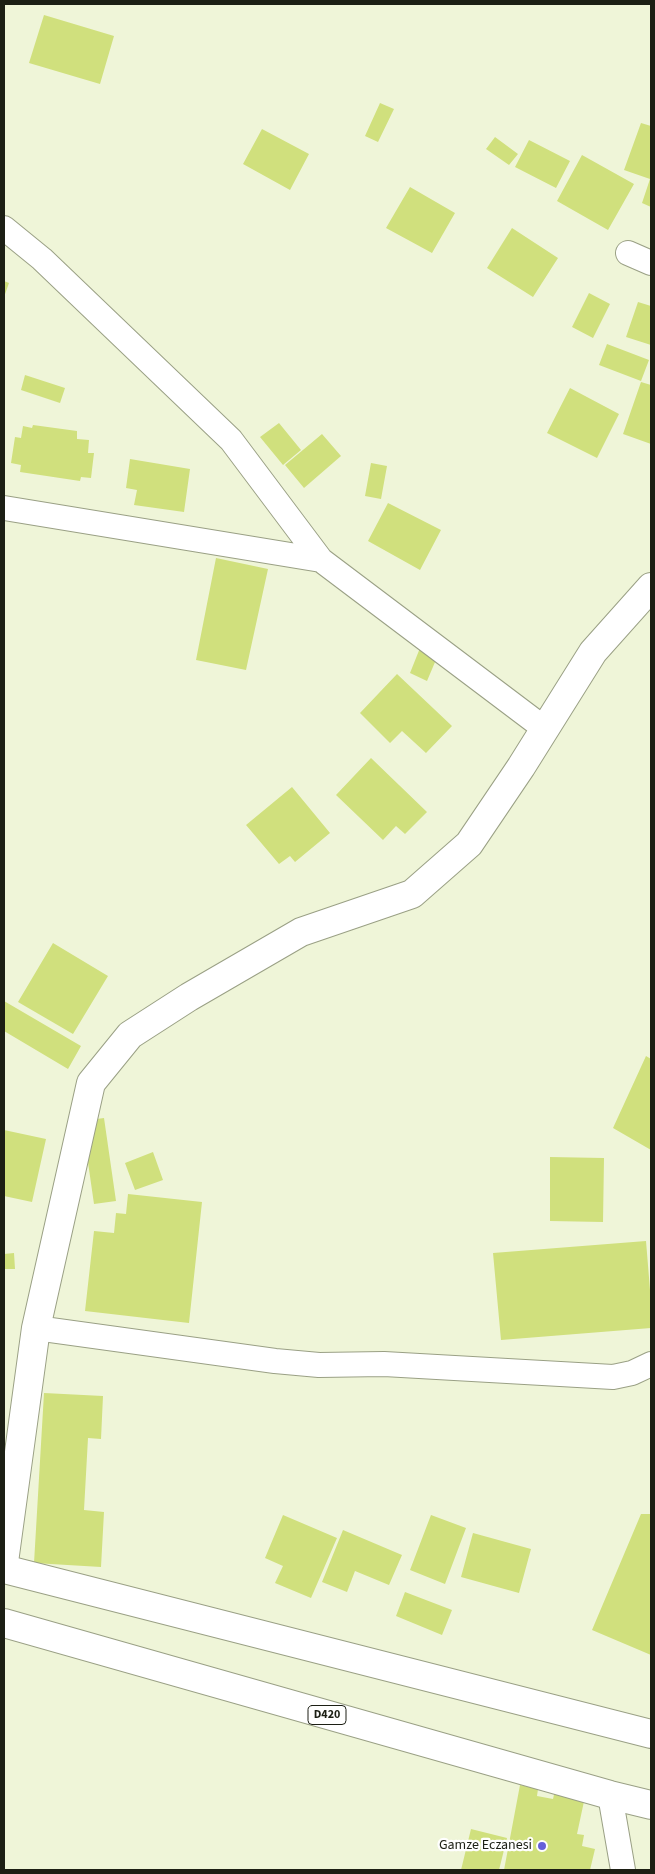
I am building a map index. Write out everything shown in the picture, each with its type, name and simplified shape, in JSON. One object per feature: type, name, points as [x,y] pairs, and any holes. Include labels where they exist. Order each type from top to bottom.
[{"type":"main road","points":[[4,1562],[36,1328],[90,1083],[130,1035],[189,997],[301,932],[412,894],[469,844],[593,652],[651,587]]},
{"type":"main road","points":[[4,1569],[651,1734]]},
{"type":"main road","name":"D420","points":[[4,1623],[651,1805]]},
{"type":"street","points":[[4,228],[42,259],[232,440],[321,560],[545,729]]},
{"type":"street","points":[[628,253],[651,263]]},
{"type":"street","points":[[4,508],[321,560]]},
{"type":"street","points":[[36,1328],[275,1361],[319,1365],[384,1364],[613,1377],[632,1374],[651,1364]]},
{"type":"street","points":[[610,1795],[623,1870]]},
{"type":"building","points":[[44,15],[114,36],[100,84],[29,63]]},
{"type":"building","points":[[380,103],[394,109],[378,142],[365,136]]},
{"type":"building","points":[[641,123],[651,126],[651,207],[642,203],[650,179],[624,170]]},
{"type":"building","points":[[262,129],[309,154],[290,190],[243,164]]},
{"type":"building","points":[[495,137],[518,154],[509,165],[486,149]]},
{"type":"building","points":[[529,140],[570,161],[556,188],[515,167]]},
{"type":"building","points":[[582,155],[634,184],[608,230],[557,201]]},
{"type":"building","points":[[410,187],[455,213],[432,253],[386,228]]},
{"type":"building","points":[[512,228],[558,258],[533,297],[487,268]]},
{"type":"building","points":[[4,281],[9,283],[4,297]]},
{"type":"building","points":[[589,293],[610,304],[593,338],[572,327]]},
{"type":"building","points":[[638,302],[651,306],[651,345],[626,337]]},
{"type":"building","points":[[607,344],[649,360],[641,381],[599,365]]},
{"type":"building","points":[[25,375],[65,388],[60,403],[21,390]]},
{"type":"building","points":[[641,382],[651,385],[651,444],[623,434]]},
{"type":"building","points":[[570,388],[619,414],[597,458],[547,433]]},
{"type":"building","points":[[279,423],[301,450],[283,465],[260,437]]},
{"type":"building","points":[[33,425],[77,431],[77,439],[89,440],[88,453],[94,453],[91,478],[81,477],[80,481],[20,472],[21,465],[11,463],[15,437],[21,438],[23,426],[32,428]]},
{"type":"building","points":[[322,434],[341,456],[304,488],[285,465]]},
{"type":"building","points":[[130,459],[190,469],[184,512],[134,505],[137,490],[126,488]]},
{"type":"building","points":[[371,463],[387,466],[381,499],[365,496]]},
{"type":"building","points":[[388,503],[441,530],[420,570],[368,541]]},
{"type":"building","points":[[216,558],[268,569],[246,670],[196,660]]},
{"type":"building","points":[[420,648],[438,655],[427,681],[410,673]]},
{"type":"building","points":[[397,674],[452,726],[426,753],[402,731],[390,743],[360,713]]},
{"type":"building","points":[[371,758],[427,812],[405,834],[396,826],[383,840],[336,795]]},
{"type":"building","points":[[292,787],[330,833],[295,862],[290,856],[279,864],[246,825]]},
{"type":"building","points":[[53,943],[108,976],[73,1034],[18,1002]]},
{"type":"building","points":[[4,1001],[81,1046],[68,1069],[4,1031]]},
{"type":"building","points":[[646,1056],[651,1059],[651,1150],[613,1128]]},
{"type":"building","points":[[104,1118],[116,1201],[94,1204],[82,1121]]},
{"type":"building","points":[[4,1130],[46,1139],[32,1202],[4,1196]]},
{"type":"building","points":[[153,1152],[163,1180],[135,1190],[125,1163]]},
{"type":"building","points":[[550,1157],[604,1158],[603,1222],[550,1221]]},
{"type":"building","points":[[128,1194],[202,1202],[189,1323],[85,1311],[94,1231],[114,1233],[116,1213],[126,1214]]},
{"type":"building","points":[[646,1241],[651,1328],[501,1340],[493,1253]]},
{"type":"building","points":[[14,1253],[15,1269],[4,1269],[4,1254]]},
{"type":"building","points":[[44,1393],[103,1396],[101,1439],[88,1438],[84,1510],[104,1512],[101,1567],[34,1563]]},
{"type":"building","points":[[641,1514],[651,1514],[651,1655],[592,1630]]},
{"type":"building","points":[[283,1515],[337,1538],[311,1598],[275,1583],[283,1566],[265,1558]]},
{"type":"building","points":[[431,1515],[466,1528],[445,1584],[410,1570]]},
{"type":"building","points":[[343,1530],[402,1555],[389,1585],[355,1571],[347,1592],[322,1582]]},
{"type":"building","points":[[473,1533],[531,1549],[519,1593],[461,1577]]},
{"type":"building","points":[[405,1592],[452,1610],[442,1635],[396,1616]]},
{"type":"building","points":[[520,1785],[538,1789],[537,1796],[553,1799],[556,1786],[586,1792],[577,1834],[584,1835],[582,1846],[595,1849],[590,1870],[504,1870]]},
{"type":"building","points":[[471,1829],[507,1838],[499,1870],[461,1870]]},
{"type":"place","name":"Gamze Eczanesi","points":[[542,1846]]}]
